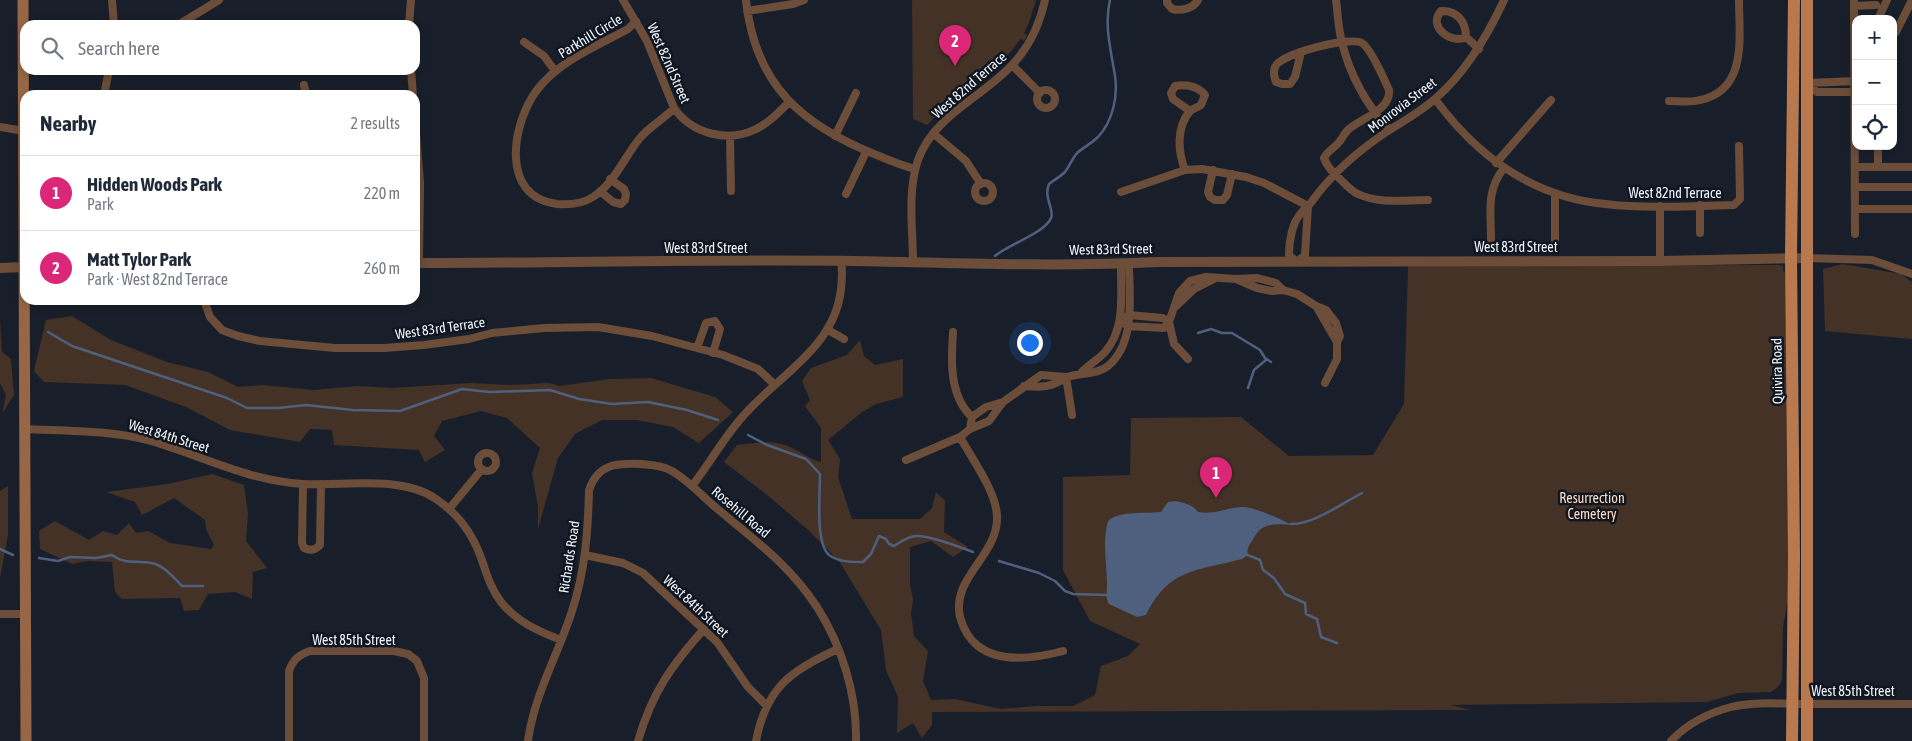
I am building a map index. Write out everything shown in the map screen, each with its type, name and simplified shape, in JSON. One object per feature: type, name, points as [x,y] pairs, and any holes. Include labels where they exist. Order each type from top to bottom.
[{"type":"main road","points":[[24,0],[24,20]]},
{"type":"main road","name":"Quivira Road","points":[[1794,0],[1791,258],[1807,741]]},
{"type":"main road","name":"Quivira Road","points":[[1792,741],[1800,557],[1807,258],[1807,0]]},
{"type":"main road","points":[[1794,14],[1799,17],[1799,75],[1804,83],[1807,83]]},
{"type":"main road","points":[[24,75],[24,90]]},
{"type":"main road","points":[[24,305],[26,741]]},
{"type":"street","points":[[112,0],[114,20]]},
{"type":"street","points":[[186,20],[219,0]]},
{"type":"street","points":[[409,20],[411,0]]},
{"type":"street","name":"West 82nd Street","points":[[623,0],[650,47],[674,108],[695,127],[716,135],[730,136],[747,133],[758,128],[789,102]]},
{"type":"street","points":[[746,0],[753,38],[762,62],[789,102],[808,120],[835,136],[866,152],[915,169],[912,187],[913,263]]},
{"type":"street","points":[[748,11],[792,4],[804,0]]},
{"type":"street","name":"West 82nd Terrace","points":[[915,169],[923,149],[947,118],[1012,65],[1034,32],[1045,0]]},
{"type":"street","points":[[1167,0],[1172,9],[1179,10],[1190,7],[1198,0]]},
{"type":"street","points":[[1336,0],[1342,42],[1354,76],[1375,112],[1390,130]]},
{"type":"street","name":"Monrovia Street","points":[[1297,262],[1289,255],[1290,240],[1300,213],[1334,174],[1390,130],[1413,116],[1435,99],[1479,49],[1493,25],[1504,0]]},
{"type":"street","points":[[1669,101],[1702,100],[1724,88],[1730,81],[1736,71],[1738,60],[1739,0]]},
{"type":"street","points":[[1879,15],[1887,0]]},
{"type":"street","points":[[1897,30],[1912,0]]},
{"type":"street","points":[[1855,60],[1854,3],[1876,3]]},
{"type":"street","name":"Parkhill Circle","points":[[636,20],[628,29],[555,72],[537,90],[528,105],[517,135],[516,164],[526,194],[553,203],[567,205],[585,201],[600,191],[641,137],[674,108]]},
{"type":"street","points":[[1466,37],[1479,49]]},
{"type":"street","points":[[1301,52],[1295,77],[1290,84],[1276,82],[1274,75],[1275,67],[1280,61],[1301,52],[1342,42],[1358,41],[1367,48],[1389,90],[1390,96],[1387,101],[1375,112],[1349,129],[1335,146],[1327,152],[1324,158],[1334,174],[1352,190],[1368,198],[1379,200],[1428,200]]},
{"type":"street","name":"Parkhill Circle","points":[[524,42],[544,56],[555,72]]},
{"type":"street","points":[[1012,65],[1040,93]]},
{"type":"street","points":[[105,90],[108,75]]},
{"type":"street","points":[[411,75],[413,90]]},
{"type":"street","points":[[1807,83],[1852,81]]},
{"type":"street","points":[[1807,83],[1817,92],[1852,92]]},
{"type":"street","points":[[304,85],[305,90]]},
{"type":"street","points":[[835,136],[856,93]]},
{"type":"street","name":"West 82nd Terrace","points":[[1435,99],[1471,142],[1496,163],[1555,194],[1582,201],[1605,204],[1660,206],[1734,205],[1740,199],[1739,146]]},
{"type":"street","points":[[1496,163],[1551,100]]},
{"type":"street","points":[[1855,105],[1855,234]]},
{"type":"street","points":[[1185,170],[1181,157],[1180,141],[1181,132],[1190,111]]},
{"type":"street","points":[[0,128],[20,130]]},
{"type":"street","name":"West 82nd Terrace","points":[[934,134],[966,161],[981,184]]},
{"type":"street","points":[[730,136],[731,191]]},
{"type":"street","points":[[1878,150],[1878,167]]},
{"type":"street","points":[[846,194],[866,152]]},
{"type":"street","points":[[1855,167],[1912,167]]},
{"type":"street","points":[[1492,239],[1491,193],[1493,184],[1504,168]]},
{"type":"street","points":[[1121,192],[1185,170],[1213,170],[1264,183],[1308,206],[1305,255],[1297,262]]},
{"type":"street","points":[[1213,170],[1208,192],[1210,197],[1215,200],[1223,200],[1227,195],[1232,174]]},
{"type":"street","points":[[600,191],[613,202],[620,204],[625,200],[626,194],[624,189],[610,179]]},
{"type":"street","points":[[1855,187],[1912,187]]},
{"type":"street","points":[[1555,194],[1555,240]]},
{"type":"street","points":[[1660,206],[1660,260]]},
{"type":"street","points":[[1700,206],[1700,233]]},
{"type":"street","points":[[1855,209],[1912,208]]},
{"type":"street","points":[[1807,258],[1872,260],[1912,274]]},
{"type":"street","name":"West 83rd Street","points":[[420,264],[841,262],[1124,264],[1807,258]]},
{"type":"street","name":"Rosehill Road","points":[[841,262],[843,268],[840,293],[837,308],[828,330],[807,356],[774,384],[742,416],[692,486],[756,539],[792,575],[818,608],[838,649],[849,682],[854,711],[856,741]]},
{"type":"street","points":[[1024,386],[1047,387],[1066,377],[1081,373],[1093,373],[1107,367],[1116,357],[1122,346],[1129,316],[1129,268],[1124,264],[1121,269],[1120,320],[1118,330],[1107,349],[1081,373]]},
{"type":"street","points":[[0,268],[20,267]]},
{"type":"street","points":[[1120,320],[1127,326],[1164,328],[1169,322],[1175,306],[1194,289],[1214,279],[1236,279],[1257,288],[1272,291],[1282,290],[1297,294],[1316,306],[1337,342],[1337,359],[1325,383]]},
{"type":"street","name":"West 83rd Terrace","points":[[206,305],[210,317],[222,330],[238,336],[292,345],[335,348],[384,348],[440,343],[492,333],[567,326],[598,327],[631,332],[713,352],[758,370],[774,384]]},
{"type":"street","points":[[1120,320],[1129,316],[1163,318],[1169,322],[1174,344],[1188,359]]},
{"type":"street","points":[[697,348],[706,323],[715,321],[720,329],[713,352]]},
{"type":"street","points":[[828,330],[844,339]]},
{"type":"street","points":[[953,332],[951,358],[953,378],[960,401],[972,417]]},
{"type":"street","points":[[906,460],[960,437],[970,429],[989,421],[1003,402],[1040,375],[1066,377]]},
{"type":"street","points":[[1066,377],[1072,415]]},
{"type":"street","points":[[970,429],[972,417],[986,407],[1003,402]]},
{"type":"street","name":"West 84th Street","points":[[24,429],[123,435],[167,446],[261,478],[303,484],[401,486],[430,496],[460,519],[473,538],[487,576],[501,602],[523,622],[537,631],[561,640]]},
{"type":"street","points":[[960,437],[993,497],[997,514],[993,541],[965,583],[959,600],[959,612],[962,623],[974,642],[988,652],[1005,657],[1040,656],[1063,651]]},
{"type":"street","name":"Richards Road","points":[[528,741],[537,700],[578,593],[585,555],[589,490],[592,482],[599,473],[613,464],[624,463],[661,466],[670,469],[692,486]]},
{"type":"street","points":[[449,509],[482,469]]},
{"type":"street","points":[[303,484],[302,543],[304,548],[309,550],[315,549],[320,545],[321,484]]},
{"type":"street","name":"West 84th Street","points":[[585,555],[623,562],[634,567],[717,642],[748,687],[767,706]]},
{"type":"street","points":[[0,614],[26,614]]},
{"type":"street","points":[[638,741],[650,704],[661,683],[674,664],[704,629]]},
{"type":"street","points":[[756,741],[762,715],[774,694],[789,677],[802,666],[838,649]]},
{"type":"street","name":"West 85th Street","points":[[289,741],[289,671],[293,662],[300,654],[310,651],[394,651],[408,654],[417,662],[424,678],[424,741]]},
{"type":"street","points":[[1671,741],[1688,726],[1714,712],[1750,705],[1794,704]]},
{"type":"street","name":"West 85th Street","points":[[1794,704],[1912,704]]},
{"type":"green space","points":[[912,0],[1036,0],[1024,33],[1027,35],[1024,41],[1021,39],[990,74],[927,125],[913,119]]},
{"type":"green space","points":[[1843,264],[1901,274],[1912,282],[1912,339],[1825,331],[1823,269]]},
{"type":"green space","name":"Resurrection Cemetery","points":[[1408,266],[1783,266],[1783,271],[1788,273],[1789,594],[1783,627],[1782,680],[1779,686],[1771,692],[1738,693],[1707,702],[1450,705],[1471,710],[932,712],[932,725],[922,738],[913,723],[897,733],[898,697],[886,670],[881,630],[839,561],[807,529],[724,462],[737,445],[765,442],[785,445],[813,460],[821,462],[821,428],[805,406],[810,400],[802,381],[811,368],[847,355],[860,340],[864,356],[875,365],[903,359],[903,397],[876,404],[862,412],[828,440],[840,459],[838,477],[852,519],[920,519],[932,508],[936,492],[945,501],[944,532],[968,547],[953,557],[931,541],[910,547],[910,584],[913,600],[911,613],[914,636],[928,651],[923,681],[931,700],[955,699],[1001,709],[1073,706],[1095,695],[1101,666],[1128,656],[1140,644],[1090,621],[1063,570],[1063,477],[1130,475],[1131,418],[1241,417],[1289,456],[1373,455],[1404,404]]},
{"type":"green space","points":[[72,316],[111,340],[167,362],[208,372],[238,387],[263,385],[314,390],[358,386],[392,388],[471,383],[511,385],[549,383],[559,386],[610,379],[651,378],[715,397],[733,412],[699,443],[673,427],[637,420],[602,420],[575,434],[558,458],[538,529],[538,507],[532,473],[540,448],[507,418],[481,411],[442,421],[434,436],[445,450],[425,462],[419,450],[334,445],[332,430],[310,429],[300,442],[230,430],[186,407],[125,385],[44,382],[34,371],[46,320]]},
{"type":"green space","points":[[0,320],[2,352],[11,359],[14,395],[2,414],[6,395],[0,383]]},
{"type":"green space","points":[[212,474],[244,485],[248,514],[246,541],[267,568],[253,572],[252,599],[235,592],[208,594],[199,610],[184,611],[180,598],[122,599],[115,592],[112,562],[88,561],[72,564],[40,549],[39,531],[55,521],[89,540],[103,531],[117,535],[129,523],[136,533],[148,531],[170,543],[211,549],[214,545],[206,529],[205,520],[174,498],[142,515],[135,502],[106,492],[168,484]]},
{"type":"green space","points":[[8,486],[8,535],[0,578],[0,491]]},
{"type":"water","points":[[1176,501],[1204,513],[1246,507],[1266,513],[1292,525],[1269,525],[1257,533],[1249,547],[1248,555],[1242,559],[1198,570],[1175,580],[1164,588],[1146,615],[1137,617],[1109,604],[1107,597],[1105,545],[1108,521],[1119,515],[1161,512],[1168,502]]},
{"type":"waterway","points":[[995,256],[1034,234],[1047,223],[1052,215],[1047,194],[1049,184],[1065,172],[1077,153],[1098,137],[1111,116],[1116,84],[1108,28],[1110,0]]},
{"type":"waterway","points":[[1198,333],[1211,329],[1222,333],[1232,333],[1260,350],[1265,358],[1271,362]]},
{"type":"waterway","points":[[48,332],[72,346],[227,398],[247,408],[278,408],[306,405],[353,410],[400,411],[462,389],[489,392],[550,390],[579,399],[612,404],[648,402],[687,410],[718,420]]},
{"type":"waterway","points":[[1248,388],[1254,370],[1267,359]]},
{"type":"waterway","points":[[748,435],[767,445],[806,459],[820,474],[820,529],[825,549],[829,555],[846,561],[863,562],[871,554],[879,536],[894,546],[910,537],[921,536],[973,552]]},
{"type":"waterway","points":[[1291,524],[1318,517],[1362,493]]},
{"type":"waterway","points":[[0,549],[13,555]]},
{"type":"waterway","points":[[1245,554],[1260,560],[1263,570],[1274,578],[1285,594],[1305,603],[1306,614],[1317,619],[1321,637],[1337,643]]},
{"type":"waterway","points":[[39,558],[58,561],[70,557],[96,558],[112,555],[126,561],[156,564],[168,572],[182,586],[203,586]]},
{"type":"waterway","points":[[999,561],[1039,573],[1055,581],[1065,591],[1073,594],[1108,595]]},
{"type":"place","name":"Matt Tylor Park","points":[[955,66]]},
{"type":"place","name":"Hidden Woods Park","points":[[1216,498]]}]
